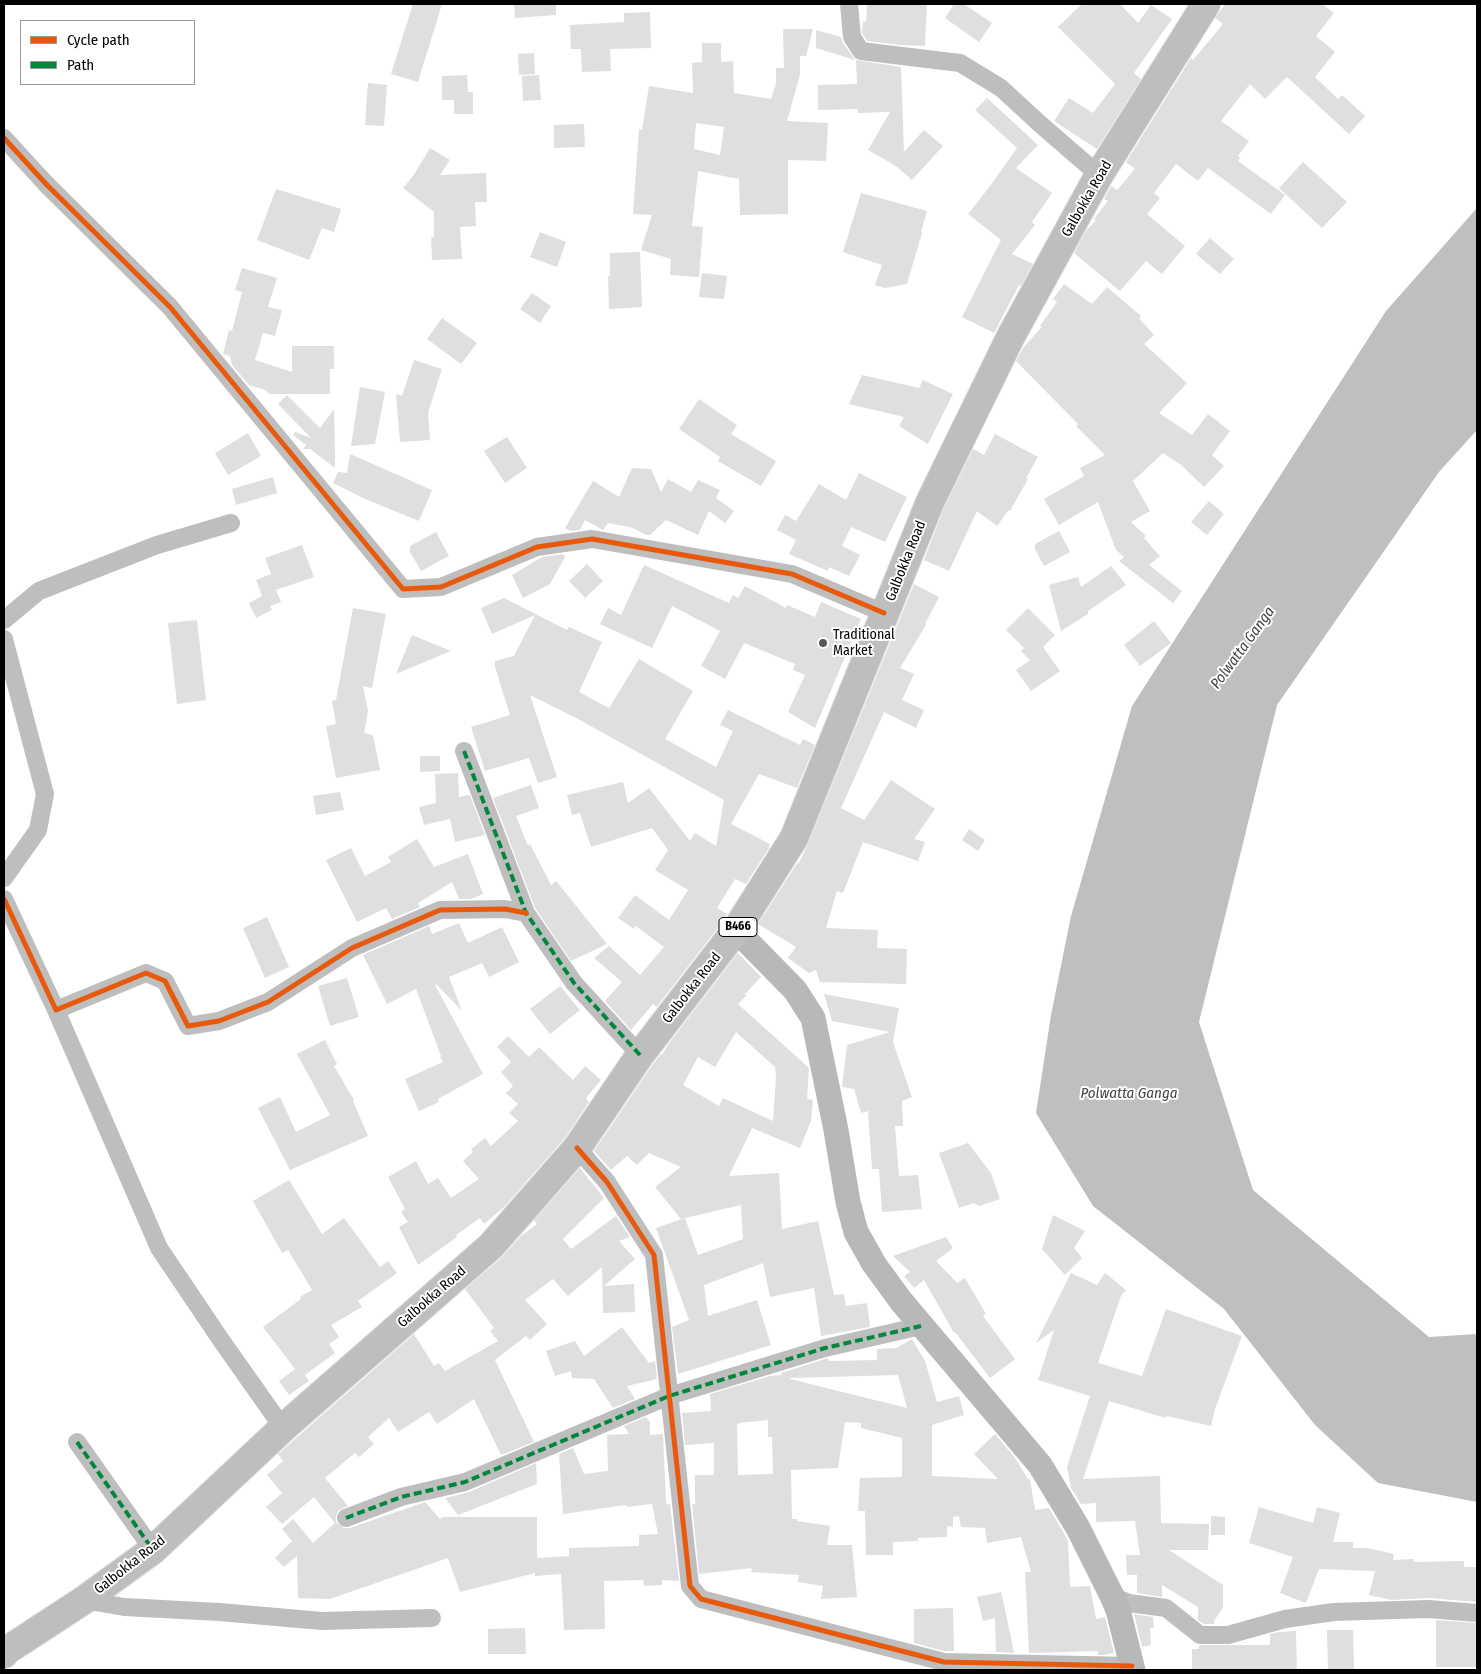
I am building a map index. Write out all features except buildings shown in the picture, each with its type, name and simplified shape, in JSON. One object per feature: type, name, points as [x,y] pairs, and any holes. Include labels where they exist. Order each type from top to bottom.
[{"type":"main road","name":"Galbokka Road","points":[[4,1650],[84,1600],[153,1550],[283,1428],[491,1246],[577,1148],[640,1056],[736,930],[794,838],[930,502],[1011,336],[1099,175],[1206,4]]},
{"type":"main road","points":[[736,930],[794,990],[813,1018],[836,1130],[848,1202],[856,1232],[874,1264],[921,1326],[1040,1465],[1078,1528],[1112,1596],[1118,1610],[1132,1668]]},
{"type":"street","points":[[850,4],[852,37],[861,51],[960,63],[1001,88],[1099,175]]},
{"type":"street","points":[[4,138],[46,184],[170,307],[402,589],[441,587],[537,547],[592,539],[792,574],[884,613]]},
{"type":"street","points":[[4,620],[39,591],[157,545],[231,523]]},
{"type":"street","points":[[4,639],[45,794],[38,830],[4,878]]},
{"type":"street","points":[[464,751],[526,913],[574,983],[640,1056]]},
{"type":"street","points":[[4,899],[56,1010],[159,1248],[283,1428]]},
{"type":"street","points":[[56,1010],[146,972],[165,981],[188,1026],[218,1021],[268,1002],[352,948],[440,910],[505,909],[526,913]]},
{"type":"street","points":[[577,1148],[607,1182],[654,1255],[690,1586],[701,1599],[944,1662],[1132,1668]]},
{"type":"street","points":[[346,1518],[401,1497],[464,1482],[669,1396],[825,1348],[921,1326]]},
{"type":"street","points":[[77,1442],[153,1550]]},
{"type":"street","points":[[1112,1596],[1129,1603],[1166,1608],[1200,1635],[1228,1635],[1285,1619],[1334,1612],[1428,1609],[1477,1613]]},
{"type":"street","points":[[84,1600],[124,1607],[219,1612],[322,1621],[432,1618]]},
{"type":"water","name":"Polwatta Ganga","points":[[1477,208],[1477,430],[1439,472],[1277,705],[1199,1022],[1253,1190],[1429,1337],[1477,1334],[1477,1502],[1378,1483],[1315,1425],[1224,1309],[1093,1206],[1036,1113],[1051,1015],[1071,916],[1132,706],[1386,311]]},
{"type":"marked path","points":[[464,751],[526,913],[574,983],[640,1055]]},
{"type":"marked path","points":[[346,1518],[401,1497],[465,1482],[669,1396],[825,1348],[921,1326]]},
{"type":"marked path","points":[[77,1442],[153,1550]]},
{"type":"cycle path","points":[[4,138],[46,184],[170,307],[403,589],[441,587],[537,547],[592,539],[792,574],[884,613]]},
{"type":"cycle path","points":[[4,899],[56,1010],[146,973],[165,981],[188,1026],[219,1021],[268,1002],[352,948],[440,910],[505,909],[526,913]]},
{"type":"cycle path","points":[[577,1148],[607,1182],[654,1255],[690,1586],[701,1599],[944,1662],[1132,1666]]},
{"type":"place","name":"Traditional Market","points":[[823,643]]}]
